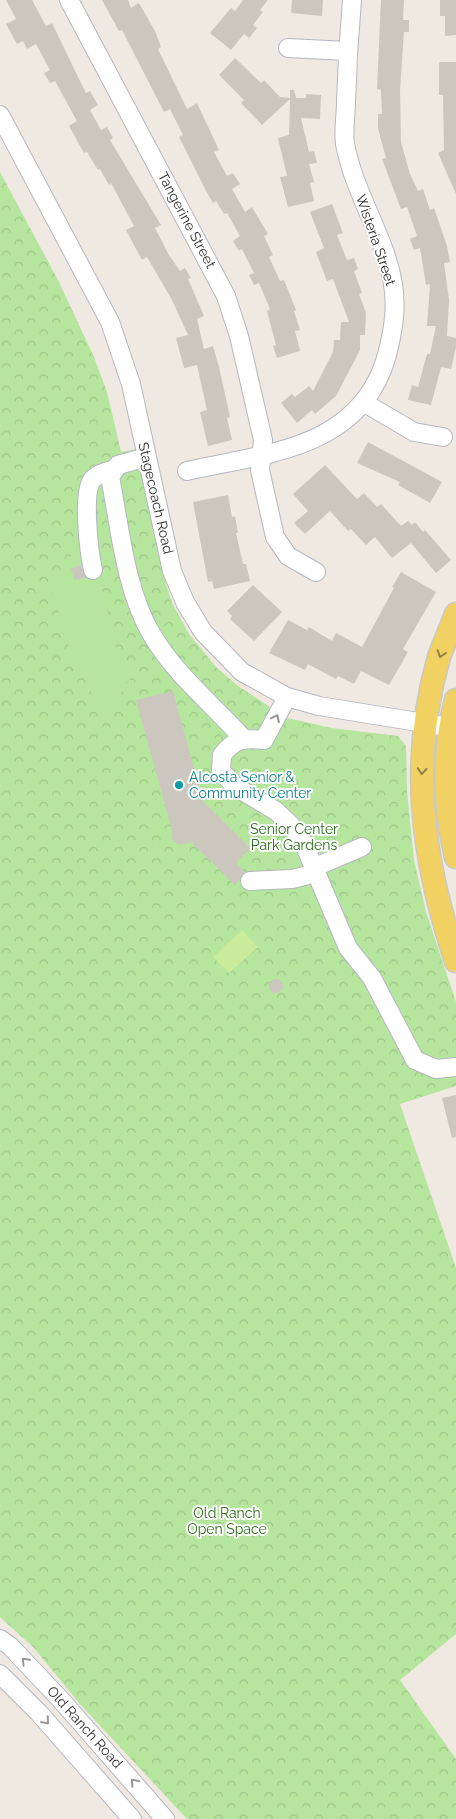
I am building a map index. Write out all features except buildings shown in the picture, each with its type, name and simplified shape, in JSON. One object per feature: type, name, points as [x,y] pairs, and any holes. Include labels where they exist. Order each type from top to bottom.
[{"type":"main road","points":[[456,614],[440,657],[425,722],[421,786],[426,849],[446,932],[456,961]]},
{"type":"main road","points":[[456,700],[449,727],[447,784],[456,857]]},
{"type":"street","name":"Tangerine Street","points":[[69,0],[226,296],[238,336],[263,440],[260,470],[275,537],[288,556],[316,572]]},
{"type":"street","name":"Wisteria Street","points":[[187,471],[297,447],[323,436],[346,419],[363,402],[382,371],[395,323],[393,283],[377,235],[352,175],[345,141],[352,0]]},
{"type":"street","points":[[288,48],[348,51]]},
{"type":"street","name":"Stagecoach Road","points":[[0,115],[110,322],[131,384],[172,571],[184,602],[203,632],[242,672],[287,697],[319,706],[449,727]]},
{"type":"street","points":[[363,402],[414,432],[443,437]]},
{"type":"street","points":[[93,570],[88,511],[90,484],[99,474],[112,470],[118,465],[147,457]]},
{"type":"street","points":[[112,470],[110,477],[131,584],[152,635],[185,678],[243,738]]},
{"type":"street","points":[[287,697],[264,740],[243,738],[228,746],[222,754],[221,771],[236,787],[276,812],[290,824],[304,844],[316,870],[330,910],[348,948],[372,978],[415,1060],[436,1069],[456,1067]]},
{"type":"street","points":[[250,881],[292,879],[316,870],[362,847]]},
{"type":"street","name":"Old Ranch Road","points":[[0,1639],[10,1646],[61,1700],[165,1819]]},
{"type":"street","name":"Old Ranch Road","points":[[0,1674],[39,1713],[132,1819]]},
{"type":"green space","name":"Old Ranch Open Space","points":[[0,172],[59,282],[94,357],[107,392],[121,452],[136,449],[166,584],[172,603],[189,634],[216,667],[238,686],[287,718],[332,728],[398,736],[406,746],[407,791],[414,860],[426,912],[456,1002],[456,1086],[400,1104],[456,1268],[456,1634],[400,1680],[456,1759],[456,1819],[187,1819],[79,1703],[34,1648],[0,1617]]},
{"type":"green space","points":[[84,536],[98,572],[120,665],[129,668],[132,677],[123,687],[118,709],[101,710],[72,657],[51,587]]},
{"type":"green space","points":[[242,930],[258,947],[229,973],[213,957]]},
{"type":"place","name":"Alcosta Senior & Community Center","points":[[179,785]]},
{"type":"park label","name":"Senior Center Park Gardens","points":[[294,838]]}]
